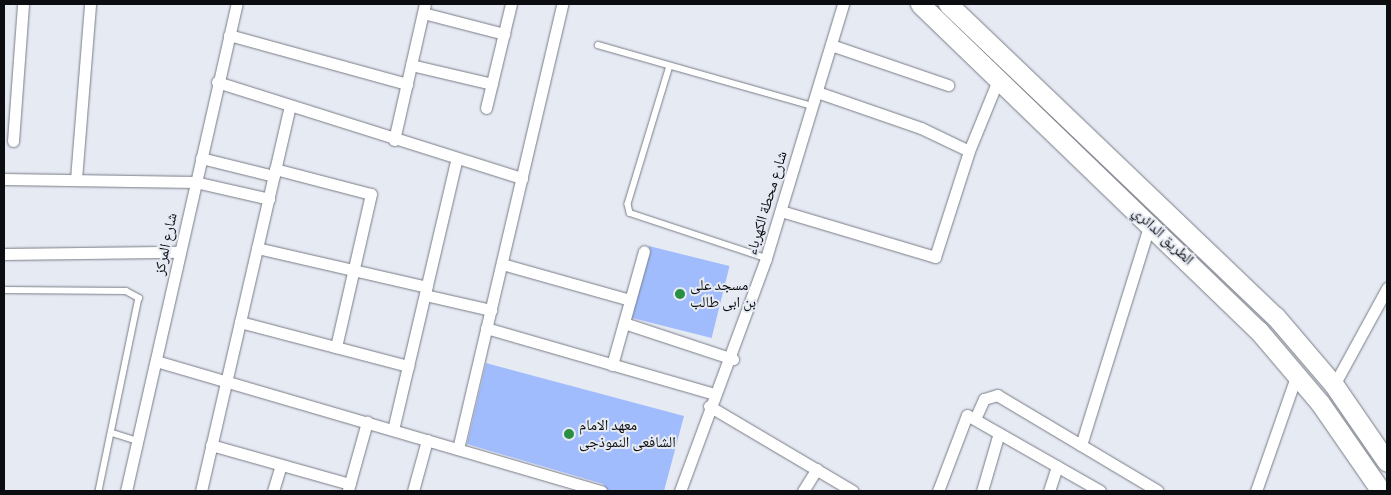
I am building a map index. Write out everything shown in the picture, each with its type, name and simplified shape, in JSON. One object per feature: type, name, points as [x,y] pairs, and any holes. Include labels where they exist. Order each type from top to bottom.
[{"type":"highway","name":"الطريق الدائري","points":[[920,4],[1219,290],[1296,374],[1381,491]]},
{"type":"highway","name":"الطريق الدائري","points":[[948,4],[1110,156],[1274,316],[1334,385],[1387,462]]},
{"type":"highway","points":[[1094,172],[1110,156]]},
{"type":"street","points":[[13,141],[24,4]]},
{"type":"street","points":[[76,179],[90,4]]},
{"type":"street","name":"شارع المركز","points":[[126,491],[217,82],[237,4]]},
{"type":"street","points":[[486,108],[511,4]]},
{"type":"street","points":[[458,449],[562,4]]},
{"type":"street","name":"شارع محطة الكهرباء","points":[[680,491],[709,406],[733,358],[781,211],[844,4]]},
{"type":"street","points":[[394,140],[424,9],[504,34]]},
{"type":"street","points":[[229,35],[407,84]]},
{"type":"street","points":[[831,44],[948,85]]},
{"type":"street","points":[[411,65],[492,84]]},
{"type":"street","points":[[781,211],[936,257],[969,151],[998,80]]},
{"type":"street","points":[[217,82],[394,140],[522,178]]},
{"type":"street","points":[[817,92],[921,128],[969,151]]},
{"type":"street","points":[[200,491],[290,107]]},
{"type":"street","points":[[201,158],[275,172],[371,194],[336,348]]},
{"type":"street","points":[[393,430],[457,158]]},
{"type":"street","points":[[4,179],[195,182],[269,199]]},
{"type":"street","points":[[1082,445],[1150,224]]},
{"type":"street","points":[[257,248],[354,270],[491,310]]},
{"type":"street","points":[[612,364],[644,250]]},
{"type":"street","points":[[4,254],[180,252]]},
{"type":"street","points":[[502,264],[630,300]]},
{"type":"street","points":[[1334,385],[1387,288]]},
{"type":"street","points":[[240,322],[408,366]]},
{"type":"street","points":[[624,323],[733,358]]},
{"type":"street","points":[[486,328],[714,394]]},
{"type":"street","points":[[156,361],[600,491]]},
{"type":"street","points":[[1256,491],[1296,374]]},
{"type":"street","points":[[975,419],[984,399],[997,395],[1158,491]]},
{"type":"street","points":[[709,406],[852,491]]},
{"type":"street","points":[[938,491],[962,417],[975,419],[1100,491]]},
{"type":"street","points":[[211,445],[281,464],[349,488],[368,422]]},
{"type":"street","points":[[982,491],[1000,433]]},
{"type":"street","points":[[412,491],[427,440]]},
{"type":"street","points":[[273,491],[281,464]]},
{"type":"street","points":[[1049,491],[1057,466]]},
{"type":"street","points":[[802,491],[817,469]]},
{"type":"lane","points":[[598,45],[812,106]]},
{"type":"lane","points":[[670,66],[628,204],[630,213],[766,258]]},
{"type":"lane","points":[[4,290],[126,291],[139,298],[99,491]]},
{"type":"lane","points":[[112,433],[138,440]]},
{"type":"building","name":"مسجد على بن ابى طالب","points":[[649,246],[730,266],[712,338],[631,318]]},
{"type":"building","name":"معهد الامام الشافعى النموذجى","points":[[486,363],[684,416],[664,491],[608,491],[603,484],[467,444]]},
{"type":"place","name":"مسجد على بن ابى طالب","points":[[680,294]]},
{"type":"place","name":"معهد الامام الشافعى النموذجى","points":[[569,434]]}]
